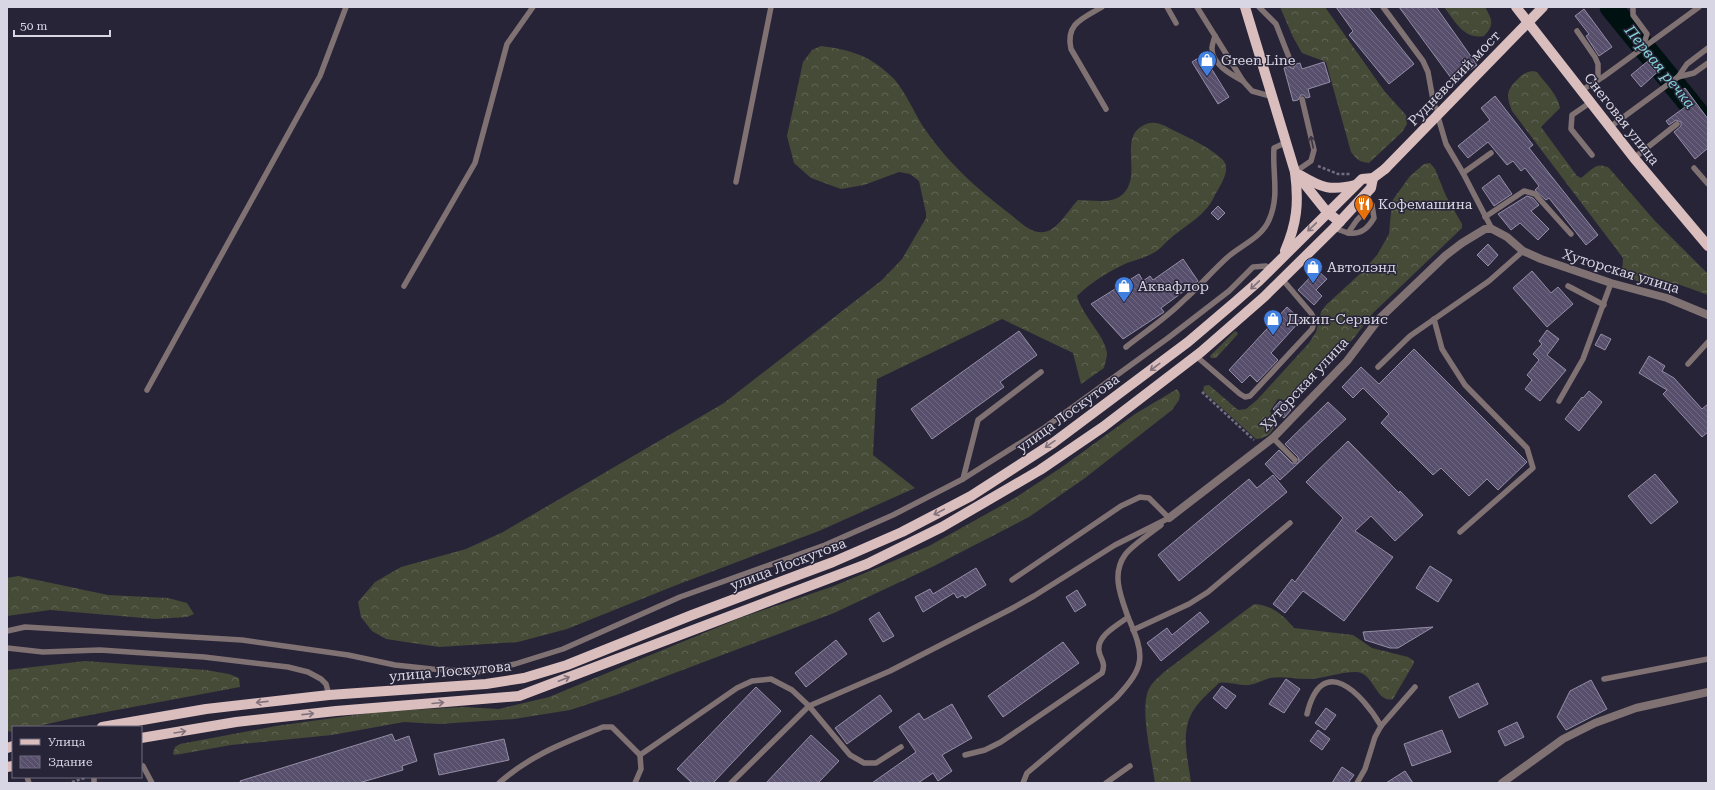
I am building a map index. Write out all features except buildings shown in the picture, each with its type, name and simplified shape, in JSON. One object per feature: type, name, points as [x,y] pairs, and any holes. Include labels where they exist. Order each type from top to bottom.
[{"type":"main road","points":[[1245,7],[1295,172],[1298,196],[1294,226],[1282,257]]},
{"type":"main road","name":"Снеговая улица","points":[[1516,7],[1634,158],[1708,246]]},
{"type":"main road","name":"Рудневский мост","points":[[1385,169],[1543,7]]},
{"type":"main road","name":"улица Лоскутова","points":[[142,738],[236,722],[336,711],[519,696],[860,567],[942,527],[1040,470],[1102,427],[1196,356],[1264,297],[1337,225],[1371,188],[1374,178],[1385,169]]},
{"type":"main road","points":[[1295,172],[1314,183],[1328,188],[1339,189],[1356,184]]},
{"type":"main road","points":[[1295,172],[1337,225]]},
{"type":"main road","name":"улица Лоскутова","points":[[108,726],[206,709],[329,695],[486,684],[531,676],[568,665],[692,615],[833,562],[902,532],[971,496],[1053,443],[1188,342],[1270,270],[1356,184],[1362,179],[1374,178]]},
{"type":"street","name":"Хуторская улица","points":[[1169,518],[1273,438],[1346,361],[1378,320],[1422,278],[1462,243],[1485,229],[1492,229],[1507,236],[1523,251],[1611,284],[1668,298],[1708,315]]},
{"type":"street","points":[[1502,783],[1563,739],[1596,723],[1636,708],[1708,692]]},
{"type":"lane","points":[[146,390],[320,76],[346,7]]},
{"type":"lane","points":[[404,286],[476,163],[506,44],[533,7]]},
{"type":"lane","points":[[736,182],[771,7]]},
{"type":"lane","points":[[1102,7],[1075,23],[1070,34],[1069,42],[1071,49],[1106,109]]},
{"type":"lane","points":[[1167,7],[1176,23]]},
{"type":"lane","points":[[1198,7],[1243,81],[1252,91],[1273,97]]},
{"type":"lane","points":[[1259,7],[1276,24],[1292,65]]},
{"type":"lane","points":[[1383,7],[1423,61],[1428,72],[1433,100],[1446,144],[1492,229]]},
{"type":"lane","points":[[1633,7],[1633,15],[1647,34],[1642,47]]},
{"type":"lane","points":[[1582,90],[1604,77],[1642,47],[1699,7]]},
{"type":"lane","points":[[1577,32],[1595,57],[1598,64],[1598,80]]},
{"type":"lane","points":[[1215,36],[1212,50],[1216,59],[1226,72],[1243,81]]},
{"type":"lane","points":[[1610,127],[1678,77],[1687,64],[1708,48]]},
{"type":"lane","points":[[1678,77],[1694,73],[1708,63]]},
{"type":"lane","points":[[1295,172],[1311,161],[1314,150],[1302,99]]},
{"type":"lane","points":[[1591,102],[1572,115],[1571,129],[1592,156]]},
{"type":"lane","points":[[1634,158],[1677,124]]},
{"type":"lane","points":[[1126,347],[1183,302],[1230,256],[1262,232],[1269,220],[1275,198],[1276,177],[1273,159],[1274,148],[1287,142]]},
{"type":"lane","points":[[1463,173],[1491,153]]},
{"type":"lane","points":[[1694,168],[1708,184]]},
{"type":"lane","points":[[1485,217],[1524,190],[1535,194],[1571,234]]},
{"type":"lane","points":[[1337,225],[1348,233],[1355,234],[1361,232],[1370,224],[1374,218],[1372,205],[1366,194]]},
{"type":"lane","points":[[1348,233],[1356,220],[1372,205]]},
{"type":"lane","points":[[1378,366],[1410,336],[1489,281],[1523,251]]},
{"type":"lane","points":[[7,631],[25,627],[242,640],[348,655],[395,665],[477,672],[515,664],[563,649],[680,597],[825,545],[893,515],[963,479],[1044,428],[1168,338],[1229,291],[1253,267],[1266,266],[1270,270]]},
{"type":"lane","points":[[1196,356],[1240,394],[1245,397],[1250,396],[1312,329],[1315,320],[1312,313],[1282,279]]},
{"type":"lane","points":[[1559,401],[1583,359],[1611,284]]},
{"type":"lane","points":[[1568,286],[1604,305]]},
{"type":"lane","points":[[1434,319],[1442,350],[1465,385],[1527,448],[1533,468],[1460,532]]},
{"type":"lane","points":[[1688,364],[1708,342]]},
{"type":"lane","points":[[963,479],[978,420],[1041,372]]},
{"type":"lane","points":[[1273,438],[1295,460]]},
{"type":"lane","points":[[1012,580],[1122,506],[1140,496],[1149,498],[1169,518]]},
{"type":"lane","points":[[1022,783],[1027,773],[1116,698],[1126,687],[1140,663],[1140,654],[1133,630],[1119,591],[1118,570],[1125,554],[1169,518]]},
{"type":"lane","points":[[731,783],[809,706],[890,671],[984,623],[1034,596],[1115,545],[1169,518]]},
{"type":"lane","points":[[1133,630],[1189,604],[1208,592],[1290,523]]},
{"type":"lane","points":[[965,755],[985,750],[1001,742],[1102,673],[1104,666],[1097,648],[1100,639],[1128,617]]},
{"type":"lane","points":[[7,648],[43,652],[100,650],[204,657],[288,667],[308,672],[321,679],[326,684],[329,695]]},
{"type":"lane","points":[[1604,679],[1708,659]]},
{"type":"lane","points":[[640,755],[737,688],[752,681],[771,679],[792,690],[809,706],[850,756],[864,763],[876,763],[901,747]]},
{"type":"lane","points":[[1307,714],[1309,704],[1319,686],[1325,682],[1335,681],[1352,690],[1371,710],[1381,726]]},
{"type":"lane","points":[[1357,783],[1365,769],[1375,736],[1381,726],[1415,687]]},
{"type":"lane","points":[[498,783],[525,763],[548,749],[603,727],[612,728],[640,755],[641,769],[635,783]]},
{"type":"lane","points":[[143,766],[152,783]]},
{"type":"lane","points":[[1106,783],[1130,766]]},
{"type":"path","points":[[1202,392],[1261,448]]},
{"type":"path","points":[[72,782],[78,780]]},
{"type":"green space","points":[[1280,7],[1325,7],[1385,92],[1406,115],[1407,124],[1402,132],[1369,163],[1359,160],[1351,152],[1326,62],[1302,53],[1293,37]]},
{"type":"green space","points":[[1444,7],[1485,7],[1491,19],[1490,29],[1484,36],[1471,35],[1465,32],[1456,23]]},
{"type":"green space","points":[[821,46],[842,49],[859,55],[875,63],[884,70],[896,81],[924,128],[953,164],[985,194],[1021,223],[1034,231],[1044,232],[1054,228],[1078,200],[1109,200],[1119,197],[1124,193],[1129,185],[1131,176],[1132,138],[1136,131],[1148,123],[1164,125],[1211,151],[1225,163],[1226,173],[1210,204],[1195,220],[1155,252],[1113,270],[1088,286],[1077,296],[1084,311],[1102,340],[1107,353],[1104,368],[1081,384],[1073,353],[1002,319],[877,379],[873,455],[915,488],[819,531],[674,586],[567,629],[518,642],[439,647],[386,639],[372,631],[361,617],[358,602],[375,582],[401,567],[466,549],[503,532],[724,403],[882,280],[902,259],[926,218],[919,181],[910,174],[899,172],[864,185],[841,189],[811,178],[794,163],[787,136],[803,62],[812,50]]},
{"type":"green space","points":[[1533,71],[1537,72],[1551,89],[1557,98],[1560,108],[1541,127],[1577,176],[1581,178],[1594,167],[1601,165],[1609,168],[1655,221],[1708,274],[1708,295],[1675,283],[1665,289],[1660,290],[1624,276],[1622,273],[1623,258],[1512,111],[1508,97],[1509,90],[1521,76]]},
{"type":"green space","points":[[1430,163],[1435,169],[1446,196],[1462,224],[1462,228],[1373,313],[1349,343],[1337,347],[1292,398],[1287,400],[1278,399],[1270,411],[1275,424],[1273,430],[1263,438],[1256,439],[1203,391],[1204,386],[1209,385],[1238,410],[1246,409],[1257,400],[1309,343],[1316,332],[1321,312],[1326,305],[1361,273],[1377,255],[1389,234],[1392,201],[1410,176],[1424,164]]},
{"type":"green space","points":[[1235,331],[1238,333],[1237,335],[1216,358],[1211,358],[1210,356]]},
{"type":"green space","points":[[1177,389],[1180,394],[1179,400],[1172,410],[1085,478],[1029,517],[934,566],[834,613],[619,694],[570,710],[514,719],[439,724],[404,722],[332,735],[231,745],[174,755],[173,753],[175,747],[180,744],[276,726],[376,712],[462,707],[499,709],[549,697],[740,618],[834,586],[929,546],[1015,498],[1062,467],[1135,414]]},
{"type":"green space","points":[[18,576],[108,595],[168,598],[187,603],[194,614],[187,617],[155,619],[50,610],[7,616],[7,578]]},
{"type":"green space","points":[[1254,604],[1266,606],[1277,612],[1294,628],[1353,635],[1372,648],[1408,657],[1414,661],[1414,663],[1393,699],[1383,697],[1367,677],[1362,673],[1356,672],[1313,679],[1279,677],[1270,678],[1249,685],[1219,683],[1197,705],[1187,725],[1186,744],[1191,783],[1155,783],[1149,749],[1145,711],[1149,688],[1164,672]]},
{"type":"green space","points":[[85,661],[206,670],[229,674],[239,678],[240,687],[38,726],[12,726],[12,732],[7,731],[7,670]]},
{"type":"waterway","name":"Первая речка","points":[[1611,7],[1708,126]]},
{"type":"place","name":"Green Line","points":[[1207,77]]},
{"type":"place","name":"Кофемашина","points":[[1364,221]]},
{"type":"place","name":"Автолэнд","points":[[1313,284]]},
{"type":"place","name":"Аквафлор","points":[[1124,303]]},
{"type":"place","name":"Джип-Сервис","points":[[1273,336]]}]
